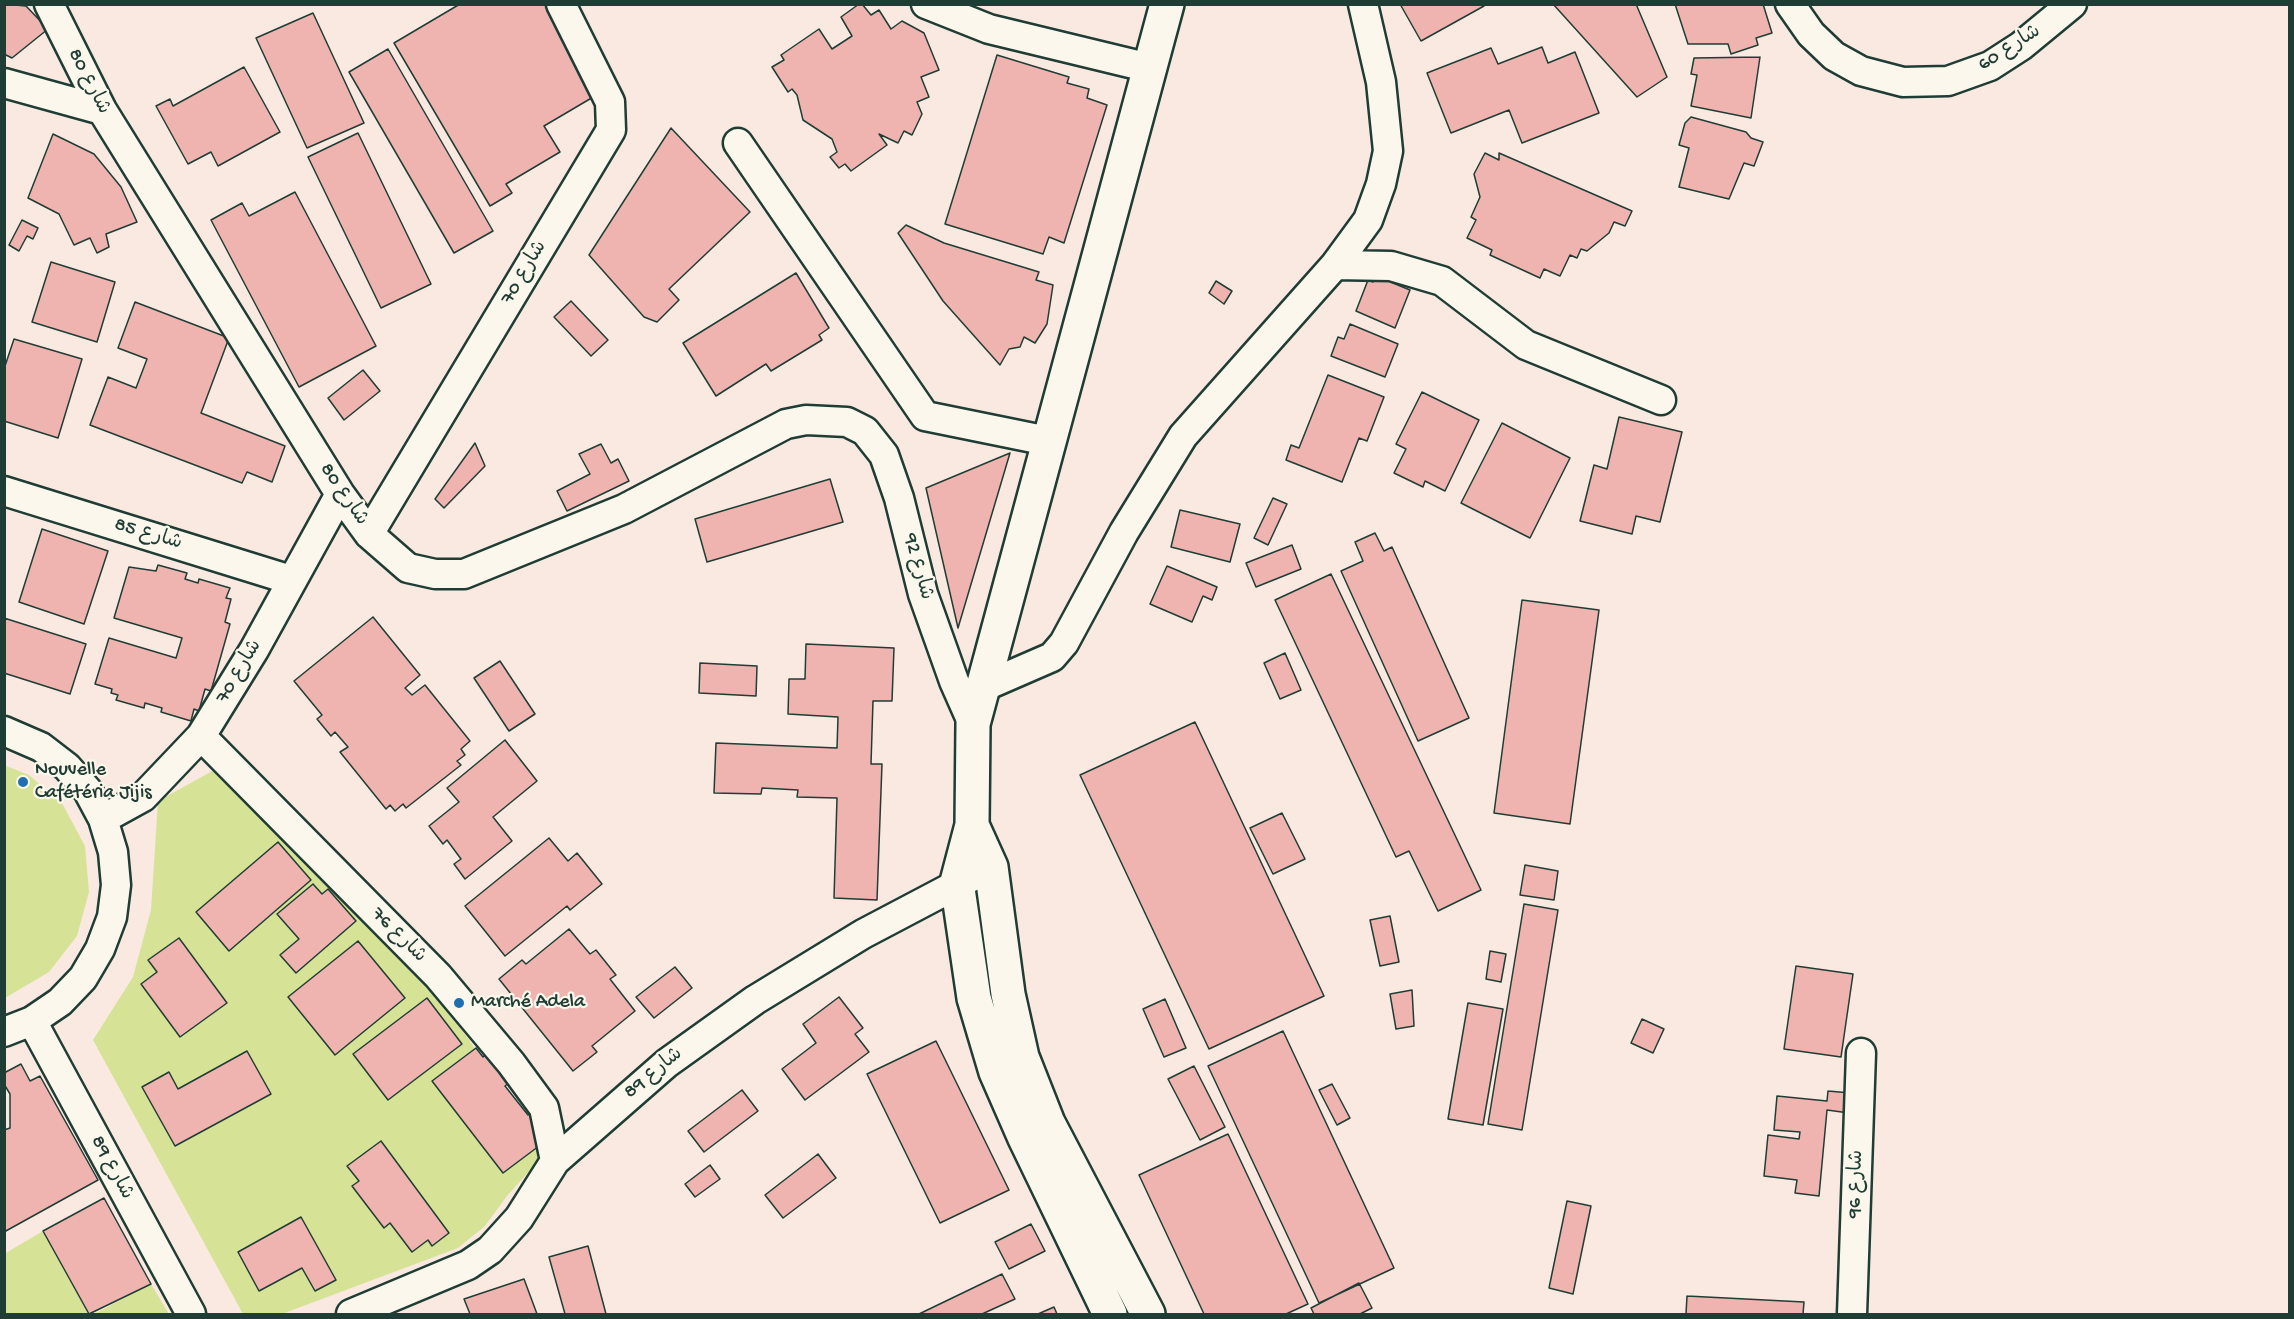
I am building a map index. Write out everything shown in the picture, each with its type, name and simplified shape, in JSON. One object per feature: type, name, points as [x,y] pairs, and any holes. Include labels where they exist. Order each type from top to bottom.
[{"type":"street","name":"شارع 80","points":[[48,4],[102,110],[340,494],[369,534],[408,568],[435,574],[464,574],[624,509],[786,424],[806,420],[847,422]]},
{"type":"street","name":"شارع 70","points":[[369,534],[611,130],[610,102],[561,4]]},
{"type":"street","points":[[926,4],[989,29],[1150,68]]},
{"type":"street","points":[[1148,1314],[1036,1130],[996,1072],[974,998],[957,882],[972,825],[973,724],[1167,4]]},
{"type":"street","points":[[983,687],[1052,657],[1064,643],[1124,532],[1183,436],[1335,265],[1368,220],[1381,184],[1388,151],[1381,82],[1363,4]]},
{"type":"street","name":"شارع 60","points":[[1790,4],[1811,34],[1834,56],[1861,71],[1903,82],[1948,81],[1990,66],[2021,46],[2072,4]]},
{"type":"street","points":[[4,83],[102,110]]},
{"type":"street","points":[[738,143],[925,416],[1048,441]]},
{"type":"street","points":[[1335,265],[1391,266],[1442,281],[1526,345],[1661,400]]},
{"type":"street","name":"شارع 92","points":[[847,422],[865,431],[885,455],[899,498],[923,594],[954,681],[973,724]]},
{"type":"street","name":"شارع 85","points":[[4,491],[291,580]]},
{"type":"street","name":"شارع 70","points":[[103,819],[143,797],[201,736],[254,650],[340,494]]},
{"type":"street","points":[[4,731],[41,747],[67,767],[88,791],[103,819],[113,852],[116,885],[112,917],[100,949],[83,978],[60,1002],[32,1021],[4,1032]]},
{"type":"street","name":"شارع 76","points":[[201,736],[438,976],[511,1063],[544,1108],[555,1161]]},
{"type":"street","points":[[972,825],[992,867],[1008,994],[1036,1130],[1110,1314]]},
{"type":"street","name":"شارع 89","points":[[351,1314],[468,1265],[490,1250],[519,1218],[555,1161],[667,1063],[754,1000],[863,934],[957,882],[992,867]]},
{"type":"street","name":"شارع 89","points":[[32,1021],[191,1314]]},
{"type":"street","name":"شارع 96","points":[[1852,1314],[1861,1053]]},
{"type":"green space","points":[[4,765],[29,775],[63,805],[85,846],[89,892],[77,936],[49,972],[5,998]]},
{"type":"green space","points":[[216,769],[382,932],[468,1038],[542,1157],[507,1196],[485,1226],[458,1248],[282,1314],[243,1314],[93,1040],[133,977],[151,910],[158,801]]},
{"type":"green space","points":[[43,1231],[89,1314],[5,1314],[4,1254]]},
{"type":"green space","points":[[151,1284],[169,1314],[94,1314]]},
{"type":"building","points":[[4,4],[26,6],[48,29],[12,58],[4,54]]},
{"type":"building","points":[[460,4],[548,4],[600,93],[544,126],[560,152],[506,184],[512,193],[490,206],[394,43]]},
{"type":"building","points":[[862,4],[871,15],[879,10],[891,29],[902,21],[924,33],[939,70],[921,77],[929,97],[917,102],[922,114],[912,135],[904,131],[898,143],[879,134],[887,145],[851,171],[845,164],[839,168],[830,157],[837,152],[832,139],[803,120],[797,95],[792,89],[788,92],[772,67],[784,60],[781,55],[819,29],[832,49],[852,36],[841,17]]},
{"type":"building","points":[[1400,4],[1483,4],[1484,6],[1421,41]]},
{"type":"building","points":[[1553,4],[1636,4],[1667,77],[1637,97]]},
{"type":"building","points":[[1675,4],[1763,4],[1772,33],[1756,38],[1758,45],[1731,54],[1728,44],[1688,44]]},
{"type":"building","points":[[313,13],[364,123],[307,148],[256,38]]},
{"type":"building","points":[[1542,47],[1548,63],[1575,52],[1599,113],[1522,143],[1509,110],[1451,133],[1427,73],[1491,48],[1498,64]]},
{"type":"building","points":[[388,49],[493,231],[454,253],[349,72]]},
{"type":"building","points":[[997,55],[1069,77],[1067,83],[1089,89],[1087,98],[1107,105],[1064,243],[1049,237],[1043,254],[945,224]]},
{"type":"building","points":[[1760,57],[1751,118],[1691,106],[1697,75],[1691,74],[1694,58]]},
{"type":"building","points":[[244,67],[280,132],[218,166],[211,152],[188,164],[156,106],[170,99],[173,106]]},
{"type":"building","points":[[1691,117],[1746,132],[1751,138],[1763,142],[1754,166],[1744,163],[1729,199],[1679,187],[1689,148],[1679,145],[1685,123]]},
{"type":"building","points":[[671,128],[750,212],[669,289],[679,300],[657,322],[644,317],[589,255]]},
{"type":"building","points":[[358,133],[431,284],[381,308],[308,157]]},
{"type":"building","points":[[53,134],[94,154],[121,187],[137,222],[106,234],[109,247],[97,253],[90,238],[74,245],[59,214],[28,198]]},
{"type":"building","points":[[1485,153],[1499,160],[1499,153],[1632,211],[1625,226],[1614,222],[1609,233],[1587,251],[1581,249],[1577,258],[1570,255],[1560,276],[1544,269],[1540,278],[1490,255],[1492,250],[1467,238],[1476,220],[1471,217],[1480,197],[1474,174]]},
{"type":"building","points":[[295,192],[376,346],[299,387],[211,220],[242,203],[249,216]]},
{"type":"building","points":[[22,220],[38,228],[33,239],[27,236],[19,251],[9,245]]},
{"type":"building","points":[[906,225],[944,243],[1039,272],[1036,280],[1053,285],[1047,324],[1035,343],[1024,337],[1020,347],[1009,349],[1000,365],[943,301],[898,233]]},
{"type":"building","points":[[51,262],[115,282],[97,342],[32,322]]},
{"type":"building","points":[[796,273],[829,328],[819,335],[822,340],[771,371],[766,364],[716,396],[683,343]]},
{"type":"building","points":[[1376,276],[1410,290],[1395,328],[1356,311],[1368,280],[1373,282]]},
{"type":"building","points":[[1216,281],[1232,291],[1224,304],[1209,293]]},
{"type":"building","points":[[571,301],[608,340],[591,356],[554,317]]},
{"type":"building","points":[[135,302],[229,338],[201,413],[285,446],[272,482],[247,472],[242,483],[90,425],[108,377],[136,388],[147,359],[118,348]]},
{"type":"building","points":[[1350,324],[1398,344],[1385,377],[1331,356],[1338,337],[1344,339]]},
{"type":"building","points":[[14,339],[82,359],[58,438],[4,421],[4,369]]},
{"type":"building","points":[[363,370],[380,391],[344,420],[328,398]]},
{"type":"building","points":[[1328,375],[1384,397],[1367,441],[1359,438],[1342,482],[1286,460],[1291,445],[1299,448]]},
{"type":"building","points":[[1422,392],[1479,420],[1445,491],[1425,481],[1423,487],[1394,473],[1406,449],[1396,444]]},
{"type":"building","points":[[1619,417],[1682,432],[1660,522],[1636,516],[1632,534],[1580,521],[1594,465],[1607,469]]},
{"type":"building","points":[[1502,423],[1570,458],[1530,538],[1461,503]]},
{"type":"building","points":[[475,443],[485,466],[444,508],[435,499]]},
{"type":"building","points":[[601,444],[611,463],[618,459],[629,481],[567,511],[557,491],[590,474],[579,454]]},
{"type":"building","points":[[1010,453],[958,628],[926,488]]},
{"type":"building","points":[[830,479],[843,522],[707,562],[695,519]]},
{"type":"building","points":[[1273,498],[1287,504],[1268,545],[1254,538]]},
{"type":"building","points":[[1180,510],[1240,524],[1230,562],[1171,547]]},
{"type":"building","points":[[42,529],[108,551],[84,624],[19,602]]},
{"type":"building","points":[[1375,533],[1384,551],[1392,547],[1469,718],[1418,741],[1341,571],[1363,561],[1355,542]]},
{"type":"building","points":[[1292,545],[1301,569],[1256,587],[1246,563]]},
{"type":"building","points":[[158,565],[187,573],[185,579],[198,583],[199,579],[230,588],[226,598],[231,599],[225,622],[230,624],[211,691],[205,689],[199,711],[194,709],[191,721],[161,712],[162,708],[145,703],[144,708],[116,700],[118,695],[111,693],[112,689],[95,684],[109,638],[176,658],[182,638],[114,618],[129,567],[156,571]]},
{"type":"building","points":[[1167,566],[1217,587],[1212,600],[1203,596],[1192,622],[1150,604]]},
{"type":"building","points":[[1331,574],[1481,890],[1438,911],[1409,851],[1396,857],[1275,600]]},
{"type":"building","points":[[1522,600],[1599,610],[1570,824],[1494,813]]},
{"type":"building","points":[[373,617],[420,675],[405,688],[412,695],[425,685],[470,741],[461,749],[465,755],[457,761],[461,765],[406,808],[403,804],[395,811],[390,805],[386,809],[340,752],[348,747],[335,732],[331,736],[317,719],[322,715],[294,681]]},
{"type":"building","points":[[4,618],[86,644],[70,694],[4,673]]},
{"type":"building","points":[[806,644],[894,648],[892,701],[873,701],[871,764],[882,764],[877,900],[834,898],[837,798],[797,797],[798,790],[762,788],[761,794],[714,793],[716,743],[837,748],[838,717],[788,714],[789,679],[805,679]]},
{"type":"building","points":[[1285,653],[1301,690],[1280,699],[1264,663]]},
{"type":"building","points":[[500,661],[535,714],[509,731],[474,678]]},
{"type":"building","points":[[700,663],[757,666],[756,696],[699,693]]},
{"type":"building","points":[[1195,722],[1324,996],[1209,1049],[1080,775]]},
{"type":"building","points":[[505,740],[537,781],[493,817],[512,841],[465,879],[454,864],[461,859],[447,840],[443,844],[429,826],[459,802],[447,788]]},
{"type":"building","points":[[1282,813],[1305,859],[1273,874],[1250,828]]},
{"type":"building","points":[[549,838],[568,861],[577,853],[602,884],[570,910],[567,906],[505,956],[465,906]]},
{"type":"building","points":[[278,842],[311,880],[229,951],[196,912]]},
{"type":"building","points":[[1525,865],[1558,871],[1554,900],[1520,895]]},
{"type":"building","points":[[313,884],[322,894],[328,889],[356,921],[296,973],[280,955],[299,939],[277,914]]},
{"type":"building","points":[[1524,904],[1558,910],[1522,1130],[1488,1124]]},
{"type":"building","points":[[1390,916],[1399,962],[1380,966],[1370,920]]},
{"type":"building","points":[[569,929],[590,954],[596,950],[616,975],[610,979],[635,1011],[592,1046],[597,1052],[573,1071],[499,979],[522,960],[526,964]]},
{"type":"building","points":[[179,938],[227,1003],[180,1037],[141,984],[157,972],[148,960]]},
{"type":"building","points":[[358,941],[405,998],[335,1055],[288,997]]},
{"type":"building","points":[[1490,951],[1506,954],[1501,982],[1486,979]]},
{"type":"building","points":[[1796,966],[1853,974],[1841,1057],[1784,1049]]},
{"type":"building","points":[[675,967],[692,988],[654,1018],[636,997]]},
{"type":"building","points":[[1412,990],[1414,1026],[1396,1029],[1390,994]]},
{"type":"building","points":[[839,997],[863,1028],[855,1034],[869,1052],[805,1100],[782,1069],[816,1043],[803,1024]]},
{"type":"building","points":[[427,998],[462,1044],[388,1100],[353,1054]]},
{"type":"building","points":[[1165,999],[1186,1048],[1164,1057],[1143,1009]]},
{"type":"building","points":[[1468,1003],[1503,1009],[1483,1125],[1448,1119]]},
{"type":"building","points":[[1642,1019],[1664,1029],[1653,1053],[1631,1043]]},
{"type":"building","points":[[1283,1031],[1394,1268],[1319,1303],[1208,1066]]},
{"type":"building","points":[[936,1041],[1009,1190],[940,1223],[867,1074]]},
{"type":"building","points":[[476,1048],[483,1057],[488,1053],[510,1082],[505,1086],[528,1115],[531,1112],[547,1140],[503,1173],[432,1081]]},
{"type":"building","points":[[247,1051],[271,1094],[175,1146],[142,1087],[169,1072],[178,1089]]},
{"type":"building","points":[[21,1064],[30,1081],[40,1076],[98,1180],[4,1232],[4,1130],[10,1128],[10,1094],[4,1084],[4,1073]]},
{"type":"building","points":[[1194,1066],[1225,1127],[1200,1140],[1168,1079]]},
{"type":"building","points":[[1332,1084],[1350,1118],[1337,1125],[1319,1090]]},
{"type":"building","points":[[742,1090],[758,1111],[704,1152],[688,1131]]},
{"type":"building","points":[[1828,1091],[1851,1093],[1849,1113],[1827,1110],[1819,1196],[1795,1193],[1797,1180],[1764,1176],[1768,1135],[1799,1139],[1800,1132],[1774,1130],[1777,1096],[1827,1101]]},
{"type":"building","points":[[1228,1134],[1308,1304],[1286,1314],[1204,1314],[1139,1175]]},
{"type":"building","points":[[381,1141],[449,1233],[432,1246],[428,1240],[412,1252],[390,1223],[384,1228],[352,1186],[359,1181],[347,1166]]},
{"type":"building","points":[[818,1154],[836,1178],[783,1218],[765,1195]]},
{"type":"building","points":[[710,1165],[720,1179],[695,1197],[685,1184]]},
{"type":"building","points":[[104,1198],[151,1284],[89,1314],[43,1231]]},
{"type":"building","points":[[1567,1201],[1591,1206],[1573,1294],[1549,1288]]},
{"type":"building","points":[[301,1217],[336,1280],[315,1291],[302,1268],[259,1291],[238,1252]]},
{"type":"building","points":[[1031,1224],[1045,1251],[1009,1269],[995,1242]]},
{"type":"building","points":[[588,1246],[606,1314],[565,1314],[549,1257]]},
{"type":"building","points":[[1002,1274],[1015,1299],[982,1314],[919,1314]]},
{"type":"building","points":[[524,1279],[537,1314],[470,1314],[464,1299]]},
{"type":"building","points":[[1359,1283],[1372,1308],[1360,1314],[1314,1314],[1311,1308]]},
{"type":"building","points":[[1687,1296],[1804,1302],[1803,1314],[1686,1314]]},
{"type":"building","points":[[1054,1307],[1057,1314],[1038,1314]]},
{"type":"place","name":"Nouvelle Cafétéria Jijis","points":[[23,782]]},
{"type":"place","name":"Marché Adela","points":[[459,1003]]}]
